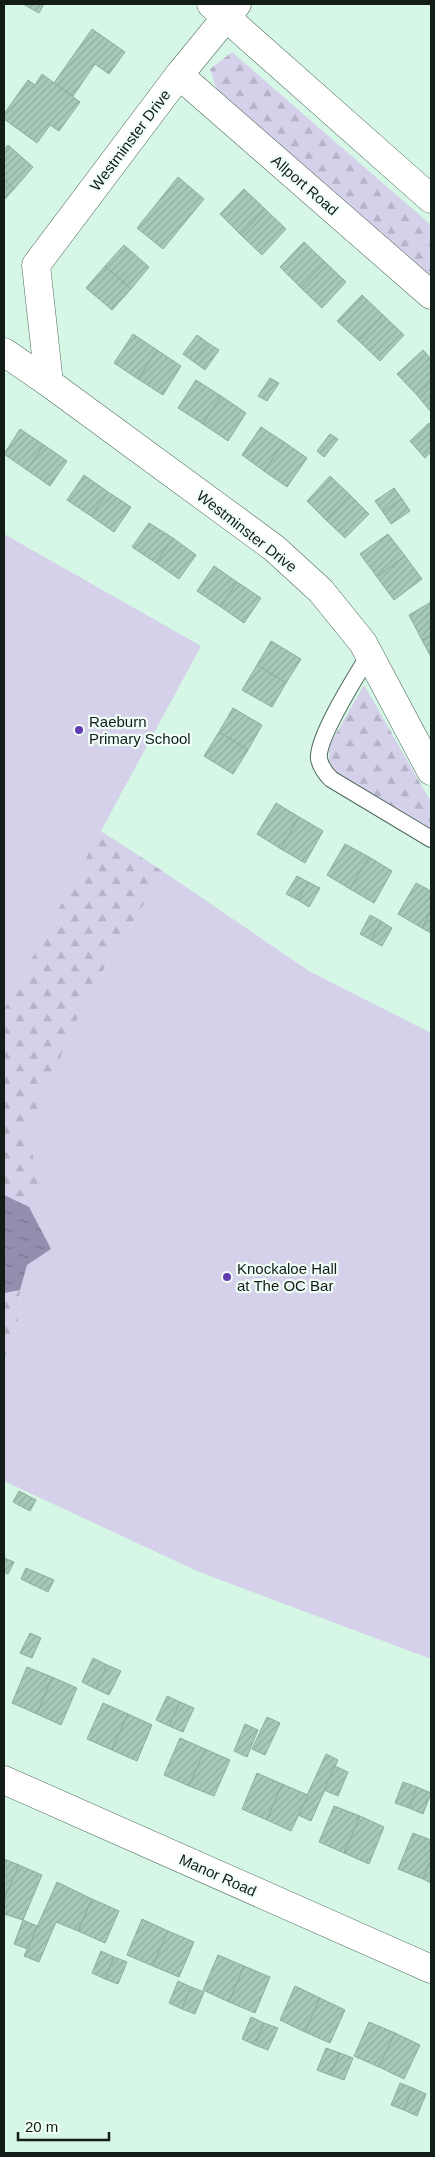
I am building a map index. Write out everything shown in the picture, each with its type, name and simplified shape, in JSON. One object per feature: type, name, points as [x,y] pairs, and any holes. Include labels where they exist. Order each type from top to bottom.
[{"type":"street","name":"Westminster Drive","points":[[48,383],[36,265],[179,75],[224,8]]},
{"type":"street","points":[[224,8],[431,198]]},
{"type":"street","name":"Allport Road","points":[[179,75],[431,295]]},
{"type":"street","name":"Westminster Drive","points":[[4,352],[274,548],[321,591],[363,643],[431,771]]},
{"type":"street","name":"Manor Road","points":[[4,1780],[431,1969]]},
{"type":"lane","points":[[369,655],[322,740],[319,758],[323,771],[331,778],[431,839]]},
{"type":"green space","points":[[232,52],[431,225],[431,277],[217,90],[210,69]]},
{"type":"green space","name":"Raeburn Primary School","points":[[4,534],[201,646],[4,1010]]},
{"type":"green space","points":[[364,685],[431,802],[431,836],[329,772],[329,746]]},
{"type":"green space","points":[[4,805],[110,814],[101,831],[164,872],[88,995],[33,1156],[44,1182],[51,1249],[20,1290],[18,1325],[4,1360]]},
{"type":"green space","name":"Knockaloe Hall at The OC Bar","points":[[164,872],[309,971],[431,1033],[431,1659],[197,1571],[4,1481],[4,1360],[18,1325],[20,1290],[27,1265],[51,1249],[29,1207],[44,1182],[33,1156],[27,1132],[88,995]]},
{"type":"water","points":[[4,1195],[29,1207],[51,1249],[27,1265],[20,1290],[4,1293]]},
{"type":"building","points":[[23,4],[44,4],[39,13]]},
{"type":"building","points":[[92,29],[125,52],[109,74],[95,64],[73,96],[54,83]]},
{"type":"building","points":[[42,74],[80,102],[59,131],[50,125],[37,143],[4,119],[4,114],[28,80],[35,85]]},
{"type":"building","points":[[8,145],[33,167],[14,189],[4,180],[4,150]]},
{"type":"building","points":[[178,177],[204,199],[163,249],[137,228]]},
{"type":"building","points":[[4,180],[14,189],[4,200]]},
{"type":"building","points":[[244,189],[265,209],[241,235],[220,214]]},
{"type":"building","points":[[265,209],[286,229],[262,255],[241,235]]},
{"type":"building","points":[[304,242],[325,262],[301,288],[280,267]]},
{"type":"building","points":[[124,245],[149,267],[131,289],[105,266]]},
{"type":"building","points":[[325,262],[346,282],[322,308],[301,288]]},
{"type":"building","points":[[105,266],[131,289],[112,310],[86,288]]},
{"type":"building","points":[[362,295],[383,315],[359,341],[337,321]]},
{"type":"building","points":[[383,315],[404,335],[380,361],[359,341]]},
{"type":"building","points":[[133,334],[157,350],[138,379],[114,363]]},
{"type":"building","points":[[197,335],[208,343],[194,362],[183,354]]},
{"type":"building","points":[[208,343],[219,350],[205,370],[194,362]]},
{"type":"building","points":[[157,350],[181,366],[163,395],[138,379]]},
{"type":"building","points":[[423,350],[431,359],[431,382],[417,395],[397,374]]},
{"type":"building","points":[[270,378],[279,383],[267,401],[258,396]]},
{"type":"building","points":[[196,380],[221,396],[203,424],[178,408]]},
{"type":"building","points":[[431,382],[431,412],[417,395]]},
{"type":"building","points":[[221,396],[246,413],[228,441],[203,424]]},
{"type":"building","points":[[429,423],[431,425],[431,452],[425,458],[410,441]]},
{"type":"building","points":[[261,427],[284,442],[264,471],[242,455]]},
{"type":"building","points":[[20,429],[44,445],[27,470],[4,454]]},
{"type":"building","points":[[330,434],[338,439],[324,457],[317,451]]},
{"type":"building","points":[[284,442],[307,458],[287,487],[264,471]]},
{"type":"building","points":[[44,445],[67,461],[50,486],[27,470]]},
{"type":"building","points":[[84,475],[108,492],[91,516],[67,500]]},
{"type":"building","points":[[330,476],[350,495],[326,520],[307,501]]},
{"type":"building","points":[[394,488],[402,499],[383,512],[375,501]]},
{"type":"building","points":[[108,492],[131,507],[114,532],[91,516]]},
{"type":"building","points":[[350,495],[369,514],[345,538],[326,520]]},
{"type":"building","points":[[402,499],[410,511],[391,524],[383,512]]},
{"type":"building","points":[[149,523],[173,538],[156,563],[132,547]]},
{"type":"building","points":[[388,534],[405,556],[377,577],[360,554]]},
{"type":"building","points":[[173,538],[196,555],[179,579],[156,563]]},
{"type":"building","points":[[405,556],[422,579],[394,600],[377,577]]},
{"type":"building","points":[[214,566],[237,582],[221,607],[197,591]]},
{"type":"building","points":[[237,582],[261,598],[244,623],[221,607]]},
{"type":"building","points":[[431,602],[431,636],[422,640],[409,615]]},
{"type":"building","points":[[431,636],[431,657],[422,640]]},
{"type":"building","points":[[271,641],[301,659],[286,683],[257,665]]},
{"type":"building","points":[[257,665],[286,683],[272,707],[242,690]]},
{"type":"building","points":[[233,708],[262,725],[248,750],[219,732]]},
{"type":"building","points":[[219,732],[248,750],[233,774],[204,756]]},
{"type":"building","points":[[276,803],[299,817],[281,849],[257,834]]},
{"type":"building","points":[[299,817],[323,831],[305,863],[281,849]]},
{"type":"building","points":[[345,844],[369,857],[350,889],[327,875]]},
{"type":"building","points":[[369,857],[392,871],[374,903],[350,889]]},
{"type":"building","points":[[297,876],[308,882],[298,900],[286,894]]},
{"type":"building","points":[[308,882],[320,888],[309,907],[298,900]]},
{"type":"building","points":[[416,883],[431,891],[431,911],[422,928],[398,914]]},
{"type":"building","points":[[431,911],[431,933],[422,928]]},
{"type":"building","points":[[370,915],[381,921],[371,940],[360,934]]},
{"type":"building","points":[[381,921],[392,928],[382,946],[371,940]]},
{"type":"building","points":[[19,1491],[36,1500],[30,1511],[13,1502]]},
{"type":"building","points":[[4,1558],[14,1562],[8,1574],[4,1572]]},
{"type":"building","points":[[26,1568],[54,1580],[48,1592],[21,1579]]},
{"type":"building","points":[[30,1633],[41,1638],[32,1658],[20,1653]]},
{"type":"building","points":[[93,1658],[107,1665],[96,1689],[82,1682]]},
{"type":"building","points":[[107,1665],[121,1671],[109,1695],[96,1689]]},
{"type":"building","points":[[27,1667],[52,1677],[37,1714],[12,1703]]},
{"type":"building","points":[[52,1677],[77,1688],[61,1725],[37,1714]]},
{"type":"building","points":[[167,1696],[180,1702],[169,1726],[156,1720]]},
{"type":"building","points":[[180,1702],[194,1708],[183,1732],[169,1726]]},
{"type":"building","points":[[103,1703],[128,1714],[112,1750],[87,1739]]},
{"type":"building","points":[[128,1714],[152,1725],[137,1761],[112,1750]]},
{"type":"building","points":[[267,1717],[280,1723],[265,1755],[252,1749]]},
{"type":"building","points":[[245,1724],[258,1730],[247,1757],[234,1751]]},
{"type":"building","points":[[180,1738],[205,1749],[189,1786],[164,1775]]},
{"type":"building","points":[[205,1749],[230,1760],[214,1796],[189,1786]]},
{"type":"building","points":[[326,1754],[338,1760],[311,1821],[298,1815]]},
{"type":"building","points":[[335,1766],[348,1772],[338,1796],[324,1790]]},
{"type":"building","points":[[257,1773],[282,1784],[267,1820],[242,1809]]},
{"type":"building","points":[[403,1782],[417,1787],[409,1808],[395,1803]]},
{"type":"building","points":[[282,1784],[308,1795],[291,1831],[267,1820]]},
{"type":"building","points":[[417,1787],[431,1793],[423,1814],[409,1808]]},
{"type":"building","points":[[334,1806],[360,1816],[344,1853],[319,1842]]},
{"type":"building","points":[[360,1816],[384,1827],[369,1864],[344,1853]]},
{"type":"building","points":[[413,1833],[431,1840],[431,1860],[423,1879],[398,1869]]},
{"type":"building","points":[[4,1859],[19,1865],[4,1898]]},
{"type":"building","points":[[431,1860],[431,1883],[423,1879]]},
{"type":"building","points":[[19,1865],[42,1875],[23,1920],[4,1914],[4,1900]]},
{"type":"building","points":[[57,1882],[92,1899],[78,1931],[56,1922],[39,1962],[24,1956]]},
{"type":"building","points":[[92,1899],[119,1911],[105,1943],[78,1931]]},
{"type":"building","points":[[142,1919],[168,1931],[153,1966],[127,1955]]},
{"type":"building","points":[[23,1920],[37,1926],[28,1949],[14,1944]]},
{"type":"building","points":[[168,1931],[194,1942],[179,1977],[153,1966]]},
{"type":"building","points":[[101,1951],[114,1957],[105,1979],[92,1973]]},
{"type":"building","points":[[218,1955],[244,1966],[229,2002],[203,1990]]},
{"type":"building","points":[[114,1957],[127,1962],[118,1984],[105,1979]]},
{"type":"building","points":[[244,1966],[270,1977],[255,2013],[229,2002]]},
{"type":"building","points":[[178,1981],[191,1987],[182,2009],[169,2003]]},
{"type":"building","points":[[295,1986],[320,1998],[305,2032],[280,2020]]},
{"type":"building","points":[[191,1987],[204,1992],[195,2014],[182,2009]]},
{"type":"building","points":[[320,1998],[345,2010],[330,2043],[305,2032]]},
{"type":"building","points":[[251,2017],[264,2023],[255,2045],[242,2039]]},
{"type":"building","points":[[369,2022],[395,2033],[379,2067],[354,2056]]},
{"type":"building","points":[[264,2023],[278,2028],[268,2050],[255,2045]]},
{"type":"building","points":[[395,2033],[420,2045],[404,2079],[379,2067]]},
{"type":"building","points":[[326,2048],[340,2053],[330,2075],[317,2070]]},
{"type":"building","points":[[340,2053],[353,2058],[344,2080],[330,2075]]},
{"type":"building","points":[[400,2083],[413,2088],[404,2110],[391,2105]]},
{"type":"building","points":[[413,2088],[426,2094],[417,2116],[404,2110]]},
{"type":"place","name":"Raeburn Primary School","points":[[79,730]]},
{"type":"place","name":"Knockaloe Hall at The OC Bar","points":[[227,1277]]}]
